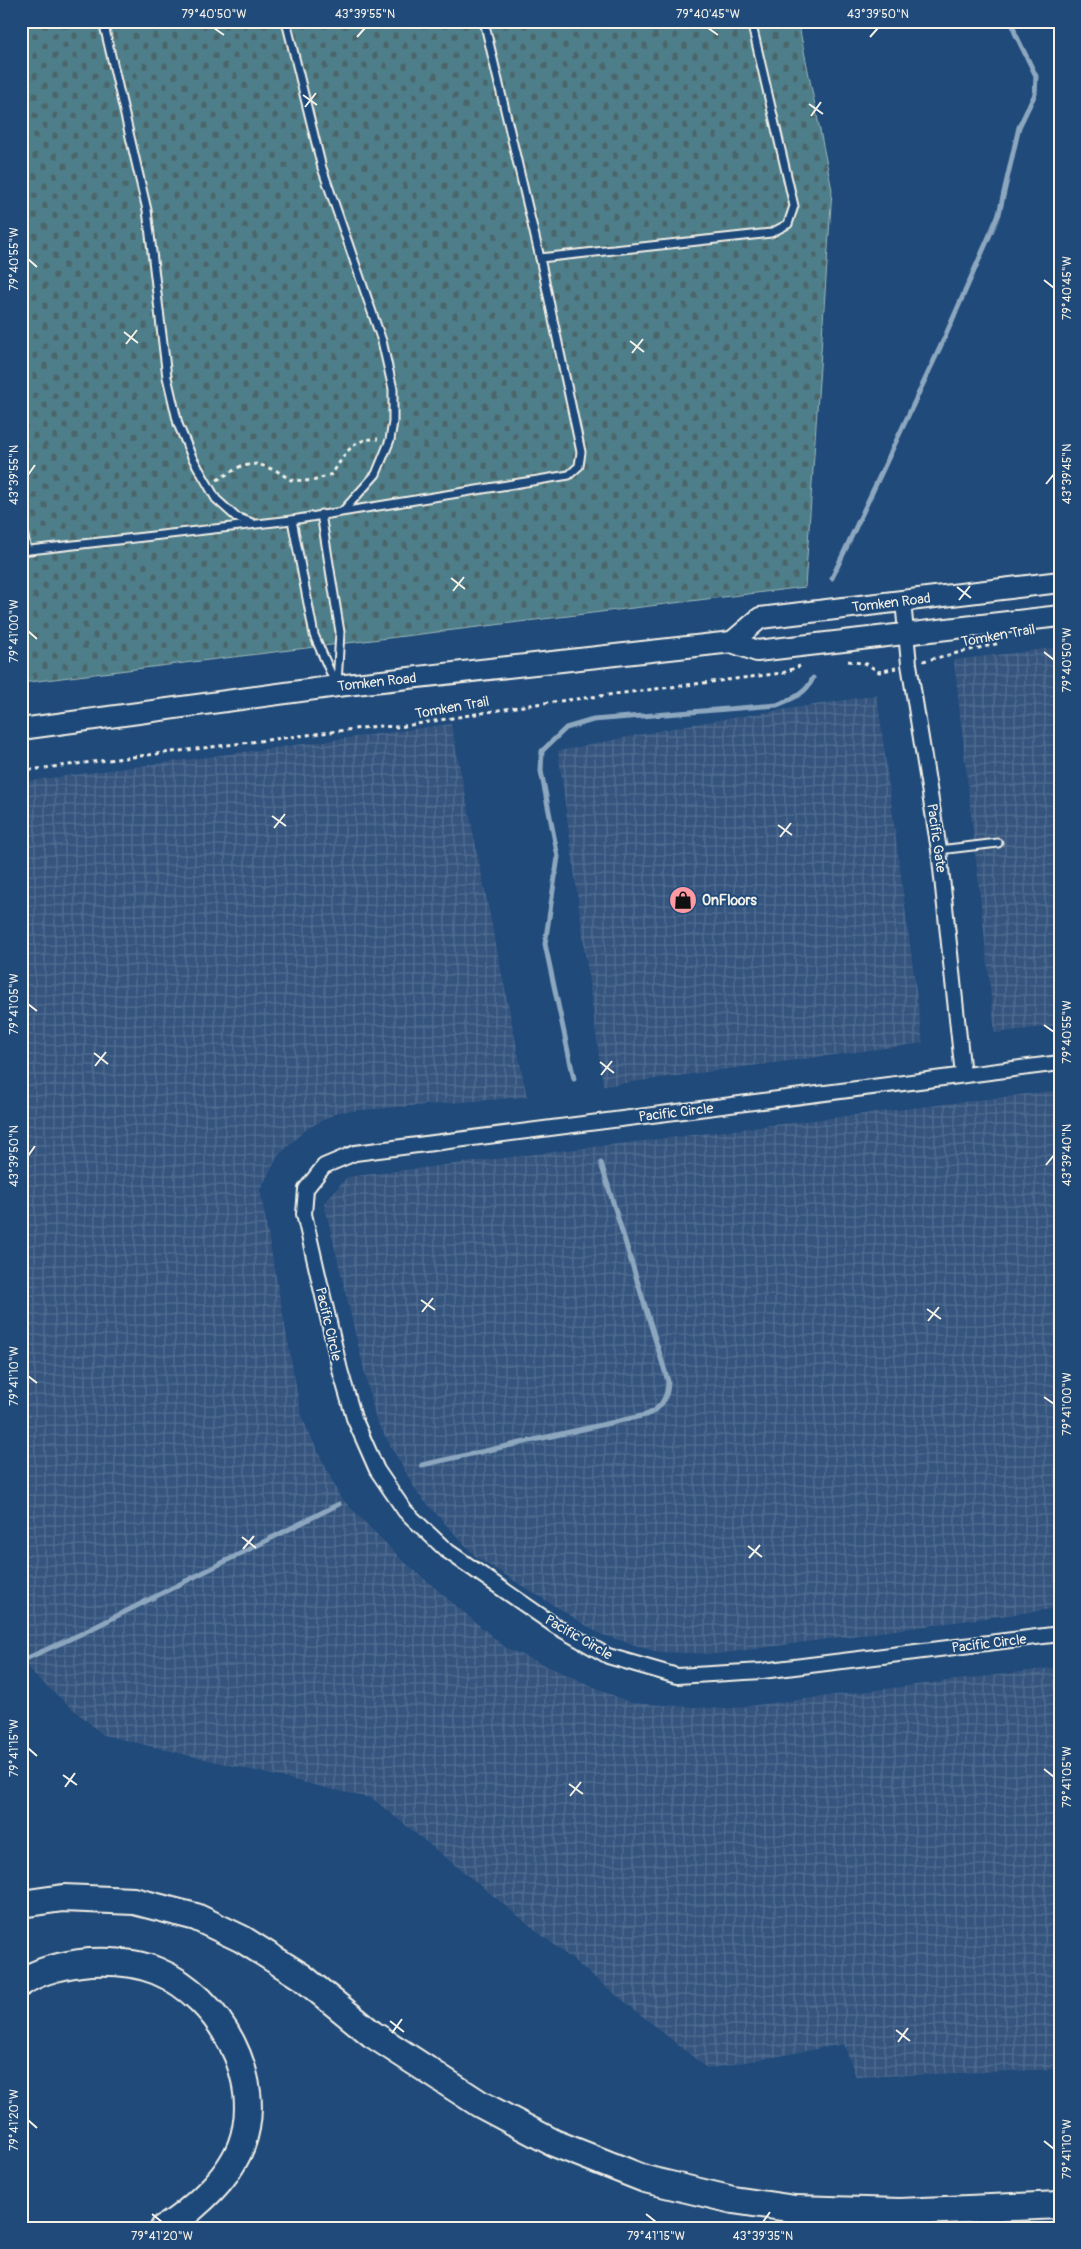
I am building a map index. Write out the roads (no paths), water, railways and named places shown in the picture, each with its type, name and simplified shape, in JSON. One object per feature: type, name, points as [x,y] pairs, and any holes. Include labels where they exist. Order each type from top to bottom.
[{"type":"highway","points":[[21,1904],[63,1898],[134,1901],[196,1918],[242,1939],[302,1977],[372,2034],[480,2104],[554,2142],[645,2179],[733,2200],[795,2209],[900,2212],[1060,2205]]},
{"type":"highway","points":[[21,1983],[52,1969],[79,1963],[105,1961],[144,1966],[171,1978],[195,1994],[227,2034],[238,2059],[248,2101],[246,2124],[241,2146],[213,2188],[193,2208],[164,2228]]},
{"type":"main road","name":"Tomken Road","points":[[732,642],[760,618],[1060,582]]},
{"type":"main road","name":"Tomken Road","points":[[21,729],[337,686],[732,642],[757,651],[1060,616]]},
{"type":"street","name":"Pacific Gate","points":[[903,601],[906,634],[939,850],[963,1075]]},
{"type":"street","name":"Pacific Circle","points":[[1060,1063],[354,1153],[324,1166],[306,1189],[304,1214],[340,1370],[354,1418],[377,1470],[405,1512],[446,1550],[557,1627],[608,1656],[677,1676],[762,1671],[1060,1634]]},
{"type":"lane","points":[[102,21],[147,210],[167,377],[178,424],[192,457],[216,500],[236,517],[255,524]]},
{"type":"lane","points":[[286,21],[322,168],[382,342],[393,389],[393,422],[390,440],[376,474],[343,510]]},
{"type":"lane","points":[[21,524],[24,551],[292,520],[343,510],[569,475],[579,466],[581,452],[540,258],[484,21]]},
{"type":"lane","points":[[540,258],[771,233],[788,224],[794,206],[751,21]]},
{"type":"lane","points":[[322,514],[340,632],[337,686]]},
{"type":"lane","points":[[292,520],[314,635],[337,686]]},
{"type":"lane","points":[[939,850],[998,843]]},
{"type":"waterway","points":[[832,578],[944,339],[999,214],[1019,127],[1035,94],[1036,76],[1015,33],[1012,21]]},
{"type":"waterway","points":[[574,1079],[545,944],[558,857],[541,771],[542,751],[566,728],[593,720],[777,705],[802,692],[813,678]]},
{"type":"waterway","points":[[422,1465],[646,1415],[656,1410],[663,1402],[667,1393],[668,1381],[601,1163]]},
{"type":"waterway","points":[[21,1661],[83,1633],[339,1504]]},
{"type":"place","name":"OnFloors","points":[[683,900]]}]
